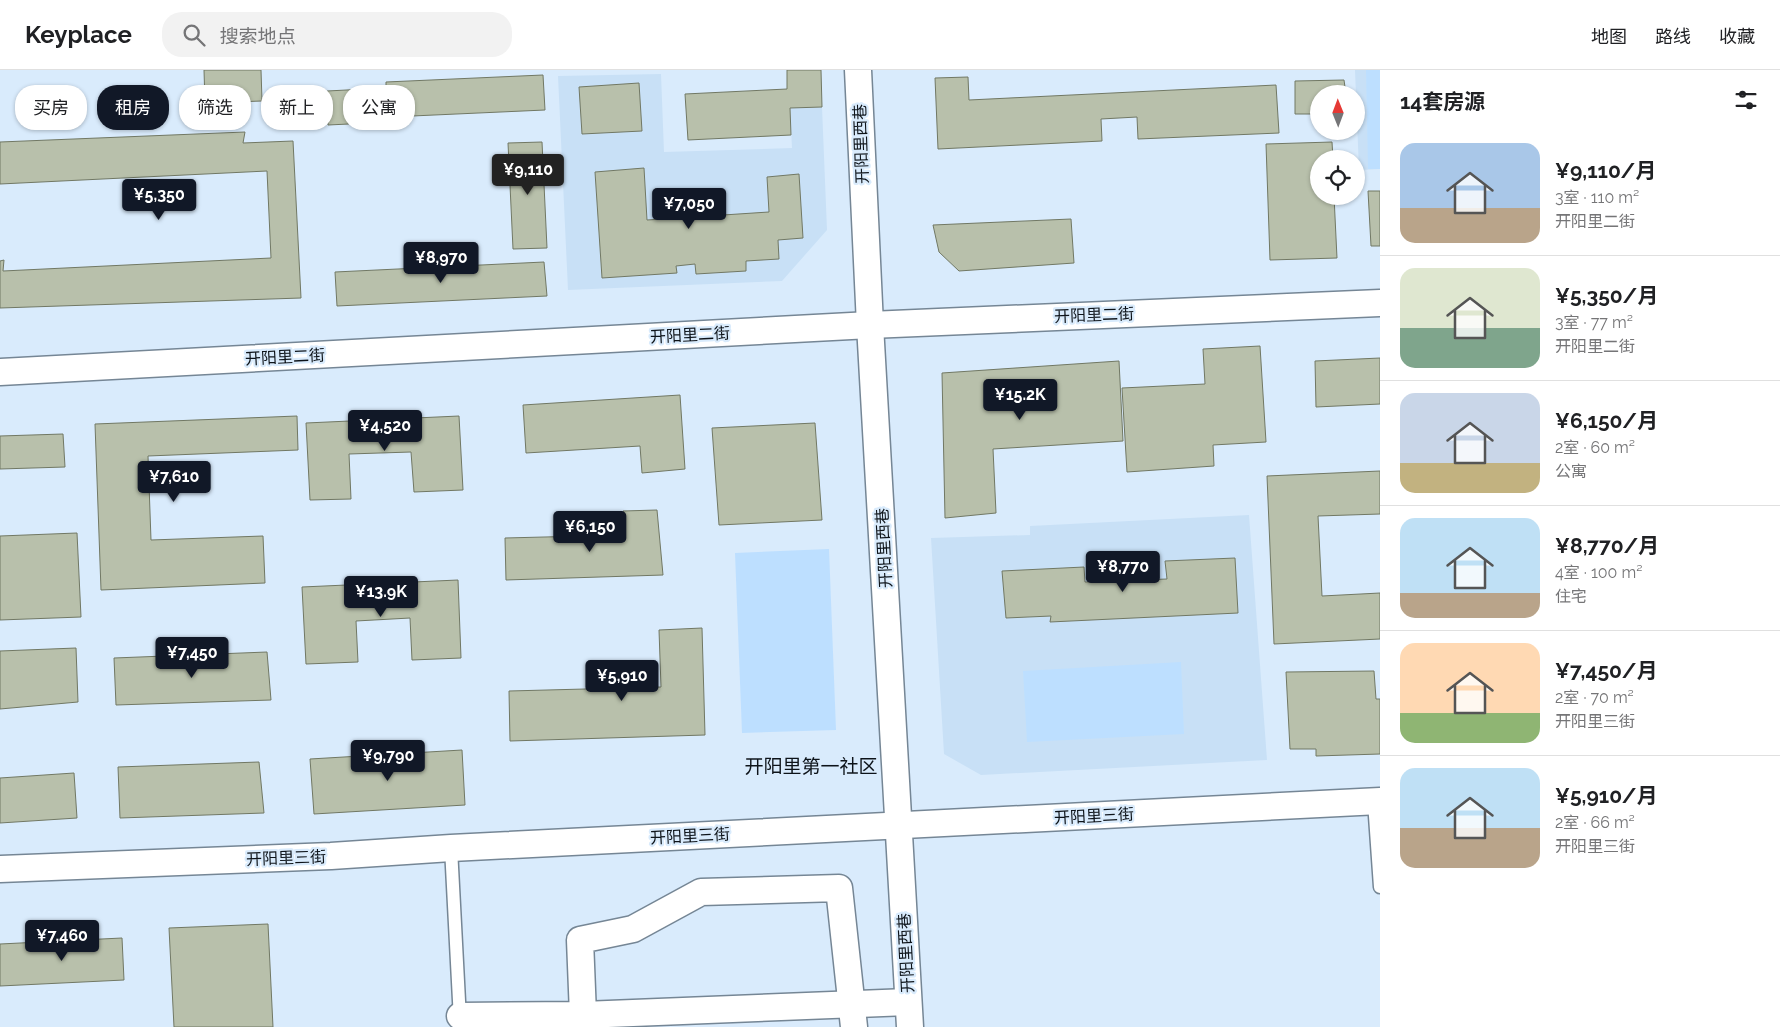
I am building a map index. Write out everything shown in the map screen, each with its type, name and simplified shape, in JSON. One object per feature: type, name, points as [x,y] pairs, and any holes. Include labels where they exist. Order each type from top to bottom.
[{"type":"street","name":"开阳里西巷","points":[[858,70],[870,325],[909,1014]]},
{"type":"street","name":"开阳里二街","points":[[0,372],[870,325],[1380,303]]},
{"type":"street","name":"开阳里三街","points":[[0,870],[331,856],[451,848],[1377,802]]},
{"type":"street","points":[[583,1015],[580,940],[633,929],[701,892],[839,888],[853,1016]]},
{"type":"street","points":[[460,1021],[583,1015],[853,1016],[909,1014]]},
{"type":"lane","points":[[1377,802],[1380,888]]},
{"type":"lane","points":[[451,848],[460,1021]]},
{"type":"shaded area","points":[[1355,70],[1380,70],[1380,169],[1365,170],[1365,150],[1358,150],[1358,140],[1365,140],[1365,85],[1356,85]]},
{"type":"shaded area","points":[[1366,70],[1380,70],[1380,169],[1368,169]]},
{"type":"shaded area","points":[[661,74],[664,152],[792,148],[790,108],[822,107],[827,230],[782,281],[568,290],[558,76]]},
{"type":"shaded area","points":[[1249,515],[1267,760],[981,775],[944,754],[931,538],[1030,535],[1030,526]]},
{"type":"shaded area","points":[[829,549],[836,730],[742,733],[735,553]]},
{"type":"shaded area","points":[[1181,662],[1184,734],[1027,742],[1023,671]]},
{"type":"building","points":[[204,70],[261,70],[261,101],[251,101],[251,85],[204,85]]},
{"type":"building","points":[[787,70],[821,70],[822,107],[790,108],[791,135],[688,140],[685,94],[787,89]]},
{"type":"building","points":[[543,75],[545,110],[415,116],[415,85],[386,85],[386,82]]},
{"type":"building","points":[[968,77],[969,100],[1276,85],[1279,133],[1138,139],[1137,117],[1101,119],[1102,141],[938,149],[935,78]]},
{"type":"building","points":[[1344,80],[1345,85],[1310,85],[1310,114],[1295,114],[1295,81]]},
{"type":"building","points":[[639,83],[642,131],[582,134],[579,87]]},
{"type":"building","points":[[343,90],[343,124],[333,125],[333,91]]},
{"type":"building","points":[[245,132],[243,143],[293,141],[301,298],[0,308],[0,261],[4,260],[3,271],[271,258],[267,171],[0,184],[0,142]]},
{"type":"building","points":[[542,142],[547,248],[513,249],[508,143]]},
{"type":"building","points":[[1332,142],[1332,150],[1310,150],[1310,205],[1334,205],[1337,258],[1270,260],[1266,144]]},
{"type":"building","points":[[644,168],[647,220],[769,212],[767,177],[799,174],[803,238],[778,240],[779,259],[746,261],[746,271],[696,274],[695,264],[676,266],[677,273],[602,278],[595,172]]},
{"type":"building","points":[[1368,191],[1380,191],[1380,246],[1371,246]]},
{"type":"building","points":[[1071,219],[1074,263],[959,271],[939,252],[933,225]]},
{"type":"building","points":[[544,262],[547,296],[337,306],[335,272]]},
{"type":"building","points":[[1260,346],[1266,442],[1213,445],[1214,466],[1127,472],[1122,388],[1205,384],[1203,349]]},
{"type":"building","points":[[1380,358],[1380,404],[1316,407],[1315,361]]},
{"type":"building","points":[[1119,361],[1123,441],[993,449],[996,513],[945,518],[942,373]]},
{"type":"building","points":[[680,395],[685,469],[642,473],[640,446],[526,453],[523,405]]},
{"type":"building","points":[[297,416],[298,450],[148,456],[151,540],[263,536],[265,583],[101,590],[95,424]]},
{"type":"building","points":[[459,416],[463,490],[414,492],[411,452],[349,454],[351,499],[310,500],[306,423]]},
{"type":"building","points":[[815,423],[822,520],[719,525],[712,428]]},
{"type":"building","points":[[63,434],[65,467],[0,469],[0,436]]},
{"type":"building","points":[[1380,471],[1380,514],[1318,516],[1322,596],[1380,593],[1380,639],[1274,644],[1267,476]]},
{"type":"building","points":[[657,510],[663,575],[506,580],[505,538],[624,535],[623,511]]},
{"type":"building","points":[[77,533],[81,617],[0,620],[0,536]]},
{"type":"building","points":[[1235,558],[1238,613],[1050,622],[1051,616],[1006,618],[1002,571],[1084,567],[1085,582],[1167,579],[1165,561]]},
{"type":"building","points":[[458,580],[461,658],[412,660],[410,618],[356,621],[358,662],[306,664],[302,587]]},
{"type":"building","points":[[702,628],[705,735],[510,741],[509,691],[661,687],[659,630]]},
{"type":"building","points":[[76,648],[78,702],[0,709],[0,651]]},
{"type":"building","points":[[267,652],[271,700],[116,705],[114,658]]},
{"type":"building","points":[[1374,671],[1376,699],[1380,699],[1380,754],[1316,756],[1316,749],[1290,749],[1286,672]]},
{"type":"building","points":[[462,750],[465,805],[314,814],[310,759]]},
{"type":"building","points":[[259,762],[264,813],[120,818],[118,767]]},
{"type":"building","points":[[74,773],[77,818],[0,823],[0,778]]},
{"type":"building","points":[[268,924],[273,1027],[174,1027],[169,928]]},
{"type":"building","points":[[122,938],[124,980],[0,986],[0,944]]},
{"type":"district","name":"开阳里第一社区","points":[[811,766]]}]
